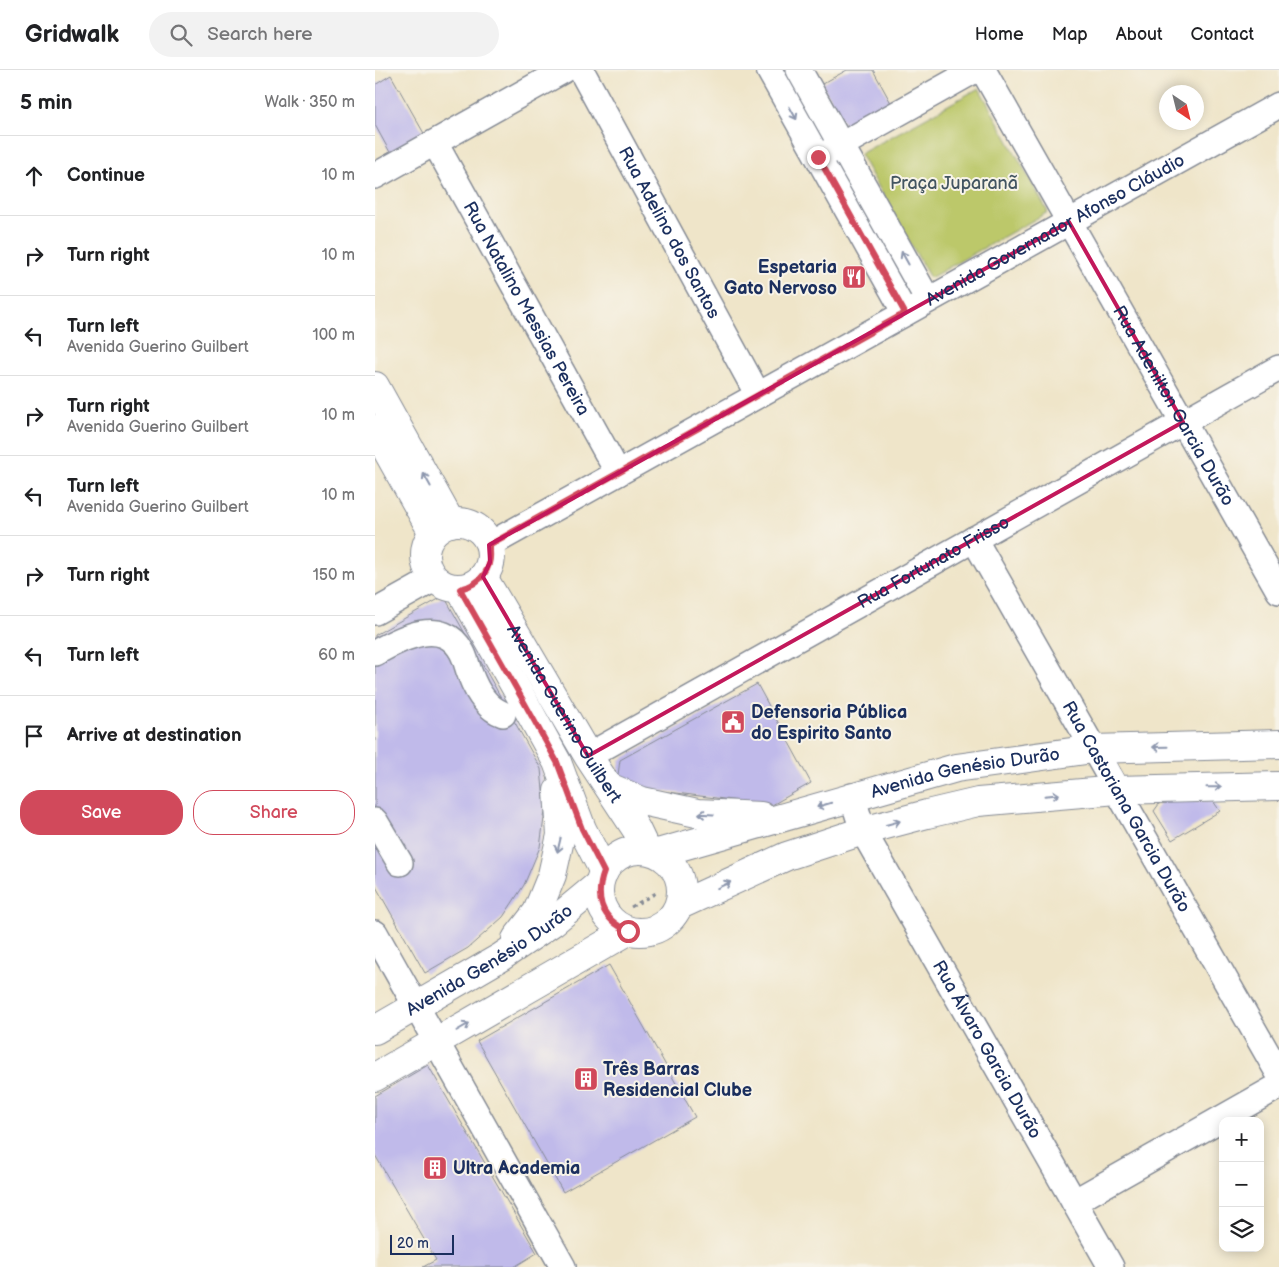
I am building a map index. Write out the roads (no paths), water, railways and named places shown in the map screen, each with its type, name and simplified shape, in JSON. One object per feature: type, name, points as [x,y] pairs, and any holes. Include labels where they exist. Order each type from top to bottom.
[{"type":"main road","points":[[375,386],[442,528]]},
{"type":"main road","points":[[375,430],[442,528]]},
{"type":"main road","points":[[461,522],[478,529],[485,536],[489,545],[490,562],[471,583],[450,588],[441,585],[428,571],[424,551],[427,542],[442,528],[461,522]]},
{"type":"main road","name":"Avenida Guerino Guilbert","points":[[471,583],[652,852]]},
{"type":"main road","name":"Avenida Guerino Guilbert","points":[[471,583],[524,702],[557,762],[601,878]]},
{"type":"main road","name":"Avenida Genésio Durão","points":[[652,852],[956,768],[1093,749],[1279,744]]},
{"type":"main road","points":[[501,957],[537,912],[552,875],[561,835],[557,762]]},
{"type":"main road","points":[[680,905],[787,856],[863,831],[978,802],[1117,790],[1279,786]]},
{"type":"main road","points":[[609,787],[642,801],[697,813],[754,816],[790,815]]},
{"type":"main road","points":[[633,850],[652,852],[672,865],[681,881],[680,905],[674,916],[665,925],[653,931],[641,933],[628,931],[617,926],[605,913],[599,896],[601,878],[611,862],[621,854],[633,850]]},
{"type":"main road","name":"Avenida Genésio Durão","points":[[375,1030],[501,957],[553,922],[601,878]]},
{"type":"main road","points":[[375,1077],[628,931]]},
{"type":"street","points":[[375,176],[564,70]]},
{"type":"street","name":"Rua Adelino dos Santos","points":[[581,70],[758,395]]},
{"type":"street","points":[[769,70],[905,313]]},
{"type":"street","points":[[799,70],[928,300]]},
{"type":"street","points":[[818,157],[975,70]]},
{"type":"street","name":"Rua Adenilton Garcia Durão","points":[[983,70],[1279,591]]},
{"type":"street","name":"Avenida Governador Afonso Cláudio","points":[[489,545],[1279,105]]},
{"type":"street","name":"Rua Natalino Messias Pereira","points":[[435,143],[618,473]]},
{"type":"street","name":"Rua Fortunato Frisso","points":[[589,756],[1279,368]]},
{"type":"street","name":"Rua Castoriana Garcia Durão","points":[[974,539],[1279,1074]]},
{"type":"street","points":[[375,612],[434,579]]},
{"type":"street","points":[[375,653],[415,634],[432,632],[450,637],[462,652],[470,676],[485,702],[494,711],[503,714]]},
{"type":"street","name":"Rua Álvaro Garcia Durão","points":[[852,796],[863,831],[1111,1267]]},
{"type":"street","points":[[375,821],[401,863]]},
{"type":"street","points":[[375,933],[563,1267]]},
{"type":"street","points":[[1074,1202],[1279,1086]]},
{"type":"place","name":"Espetaria Gato Nervoso","points":[[854,277]]},
{"type":"place","name":"Defensoria Pública do Espirito Santo","points":[[733,722]]},
{"type":"place","name":"Três Barras Residencial Clube","points":[[586,1079]]},
{"type":"place","name":"Ultra Academia","points":[[435,1168]]},
{"type":"park label","name":"Praça Juparanã","points":[[954,183]]}]
